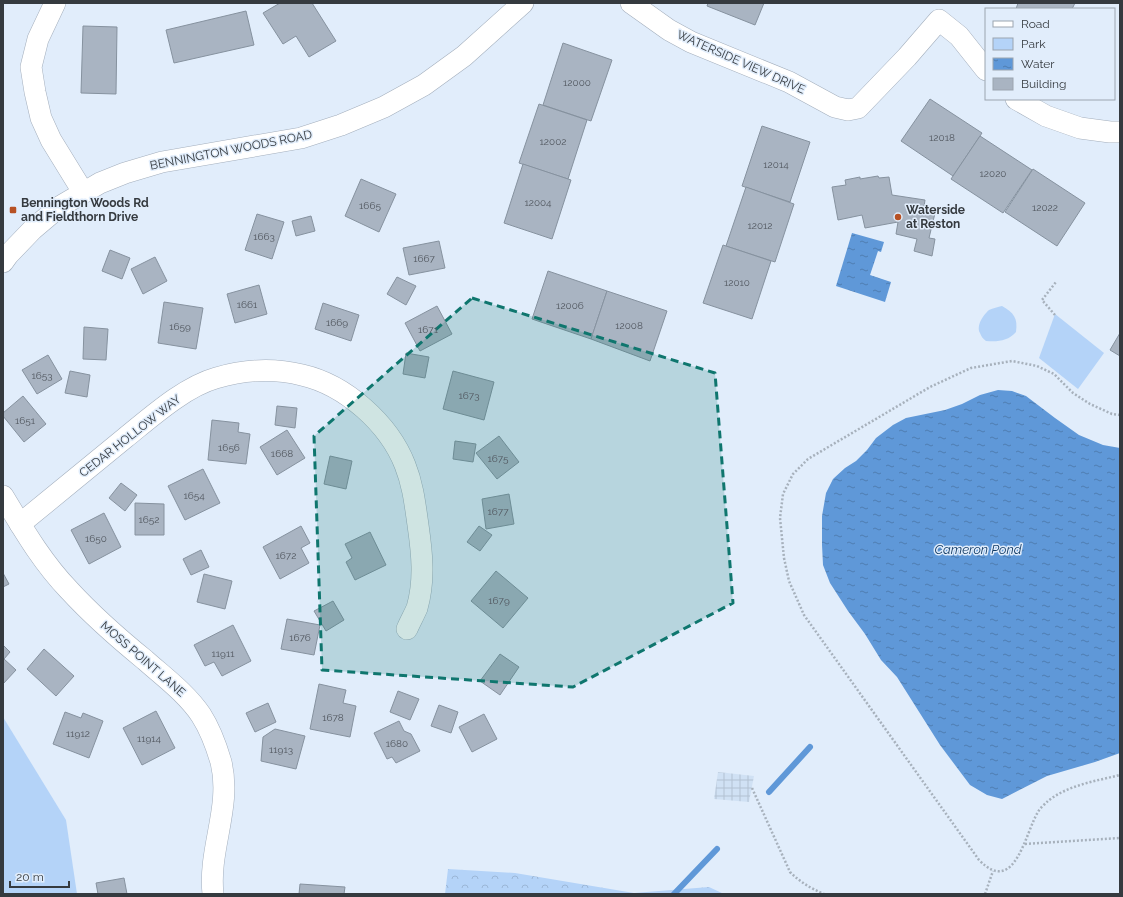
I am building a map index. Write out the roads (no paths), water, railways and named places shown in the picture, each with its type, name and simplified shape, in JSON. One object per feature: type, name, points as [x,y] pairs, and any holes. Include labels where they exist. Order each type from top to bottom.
[{"type":"street","points":[[55,3],[38,39],[31,67],[41,118],[51,140],[83,192]]},
{"type":"street","name":"BENNINGTON WOODS ROAD","points":[[3,262],[33,229],[59,208],[83,192],[106,180],[154,164],[301,138],[342,125],[384,107],[424,85],[464,56],[523,3]]},
{"type":"street","name":"WATERSIDE VIEW DRIVE","points":[[631,3],[669,30],[691,42],[789,82],[836,107],[848,110],[858,108],[907,57],[939,20],[959,36],[985,69]]},
{"type":"street","points":[[1018,100],[1046,116],[1080,128],[1120,132]]},
{"type":"street","name":"CEDAR HOLLOW WAY","points":[[20,524],[162,408],[200,384],[216,378],[245,372],[277,371],[303,375],[326,384],[351,398],[374,418],[392,440],[405,464],[413,489],[422,555],[422,583],[416,608],[408,629]]},
{"type":"street","name":"MOSS POINT LANE","points":[[3,496],[37,552],[68,589],[102,623],[183,693],[201,715],[213,737],[221,763],[224,788],[223,812],[212,870],[213,894]]},
{"type":"water","points":[[852,233],[884,242],[881,252],[878,251],[870,275],[891,282],[885,302],[836,286]]},
{"type":"water","name":"Cameron Pond","points":[[998,390],[1012,391],[1026,396],[1079,435],[1103,445],[1120,448],[1120,753],[1047,776],[1002,799],[987,795],[970,785],[940,745],[897,677],[881,660],[830,583],[823,565],[822,545],[822,516],[826,493],[833,479],[845,468],[856,461],[876,438],[893,425],[906,418],[945,410],[980,395]]},
{"type":"waterway","points":[[769,792],[810,747]]},
{"type":"waterway","points":[[674,894],[717,849]]},
{"type":"place","name":"Bennington Woods Rd and Fieldthorn Drive","points":[[13,210]]},
{"type":"place","name":"Waterside at Reston","points":[[898,217]]}]
